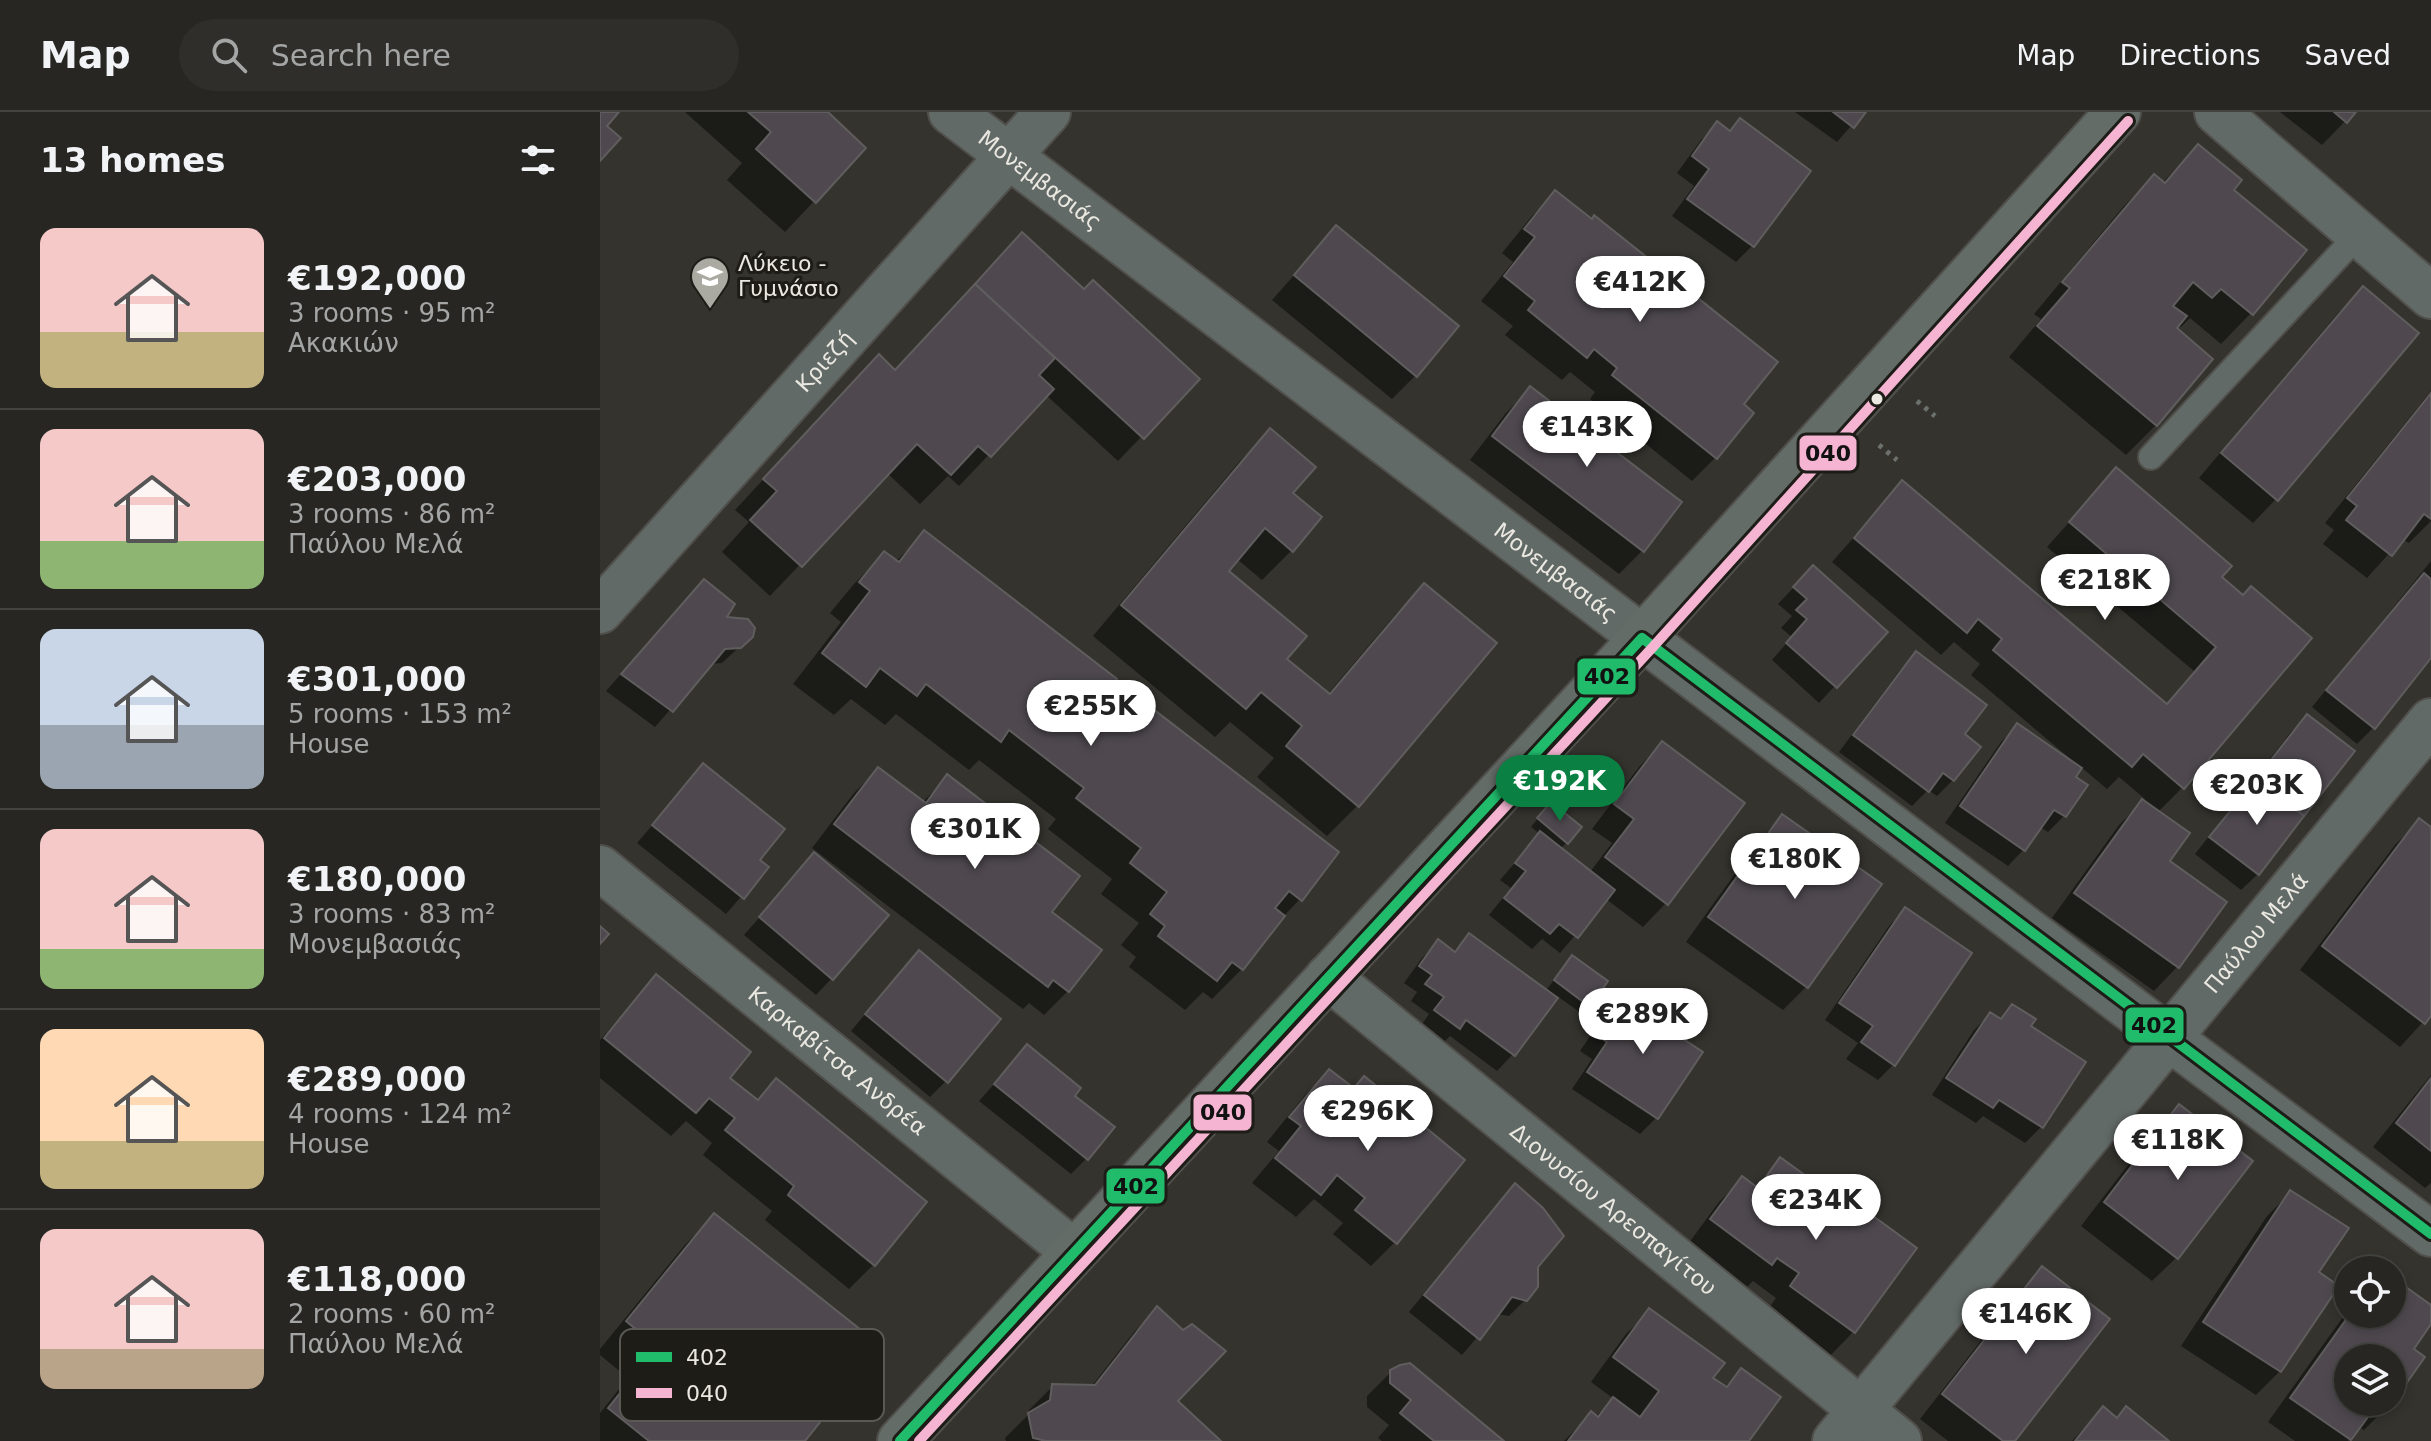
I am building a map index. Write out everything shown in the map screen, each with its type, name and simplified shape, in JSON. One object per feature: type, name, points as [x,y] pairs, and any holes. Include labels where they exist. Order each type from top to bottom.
[{"type":"street","name":"Μονεμβασιάς","points":[[951,112],[2431,1234]]},
{"type":"street","name":"Κριεζή","points":[[600,611],[1048,112]]},
{"type":"street","points":[[909,1438],[1074,1252],[1642,638],[2118,112]]},
{"type":"street","points":[[2217,112],[2431,296]]},
{"type":"street","name":"Παύλου Μελά","points":[[1848,1426],[2431,721]]},
{"type":"street","name":"Καρκαβίτσα Ανδρέα","points":[[600,868],[1074,1252]]},
{"type":"street","name":"Διονυσίου Αρεοπαγίτου","points":[[1328,977],[1848,1426],[1899,1441]]},
{"type":"lane","points":[[2151,457],[2358,235]]},
{"type":"building","points":[[600,112],[619,112],[607,126],[621,138],[600,161]]},
{"type":"building","points":[[748,112],[828,112],[866,148],[816,203],[756,149],[771,132]]},
{"type":"building","points":[[1833,112],[1866,112],[1854,128]]},
{"type":"building","points":[[2334,112],[2356,112],[2347,123]]},
{"type":"building","points":[[1740,118],[1811,171],[1754,247],[1687,199],[1709,169],[1692,156],[1717,121],[1730,131]]},
{"type":"building","points":[[2198,144],[2242,180],[2234,190],[2307,250],[2253,315],[2221,289],[2212,298],[2193,282],[2173,306],[2187,316],[2177,328],[2213,359],[2157,426],[2037,326],[2070,288],[2062,282],[2154,174],[2165,183]]},
{"type":"building","points":[[1555,190],[1592,219],[1594,215],[1778,362],[1744,404],[1754,413],[1717,459],[1612,375],[1617,368],[1594,349],[1587,358],[1528,310],[1535,301],[1504,276],[1535,237],[1524,229]]},
{"type":"building","points":[[1336,225],[1459,326],[1417,377],[1294,275]]},
{"type":"building","points":[[1022,232],[1084,289],[1093,280],[1200,379],[1144,439],[975,284]]},
{"type":"building","points":[[975,284],[1055,358],[1039,375],[1054,389],[991,457],[978,446],[951,475],[917,444],[802,567],[750,520],[777,491],[763,479],[879,354],[895,370]]},
{"type":"building","points":[[2363,286],[2419,333],[2278,501],[2221,453]]},
{"type":"building","points":[[1530,386],[1682,502],[1644,552],[1492,436]]},
{"type":"building","points":[[2431,393],[2431,519],[2424,514],[2392,556],[2346,520],[2357,506],[2347,498]]},
{"type":"building","points":[[1270,428],[1316,467],[1293,493],[1322,517],[1293,552],[1265,528],[1229,571],[1307,636],[1287,659],[1330,694],[1424,583],[1497,643],[1359,807],[1286,746],[1302,726],[1261,692],[1246,709],[1121,605]]},
{"type":"building","points":[[2116,467],[2232,566],[2222,577],[2243,595],[2251,586],[2312,638],[2184,789],[2143,754],[2132,767],[1993,650],[2002,639],[1978,619],[1967,633],[1854,538],[1902,480],[2167,704],[2216,647],[2069,522]]},
{"type":"building","points":[[924,530],[1117,679],[1101,700],[1124,718],[1140,699],[1339,852],[1302,901],[1289,891],[1275,908],[1285,916],[1243,970],[1232,962],[1217,981],[1158,936],[1165,926],[1150,914],[1167,892],[1130,863],[1141,848],[1076,798],[1084,788],[1009,730],[1001,742],[926,684],[917,696],[880,668],[866,687],[822,653],[870,591],[859,582],[884,551],[899,562]]},
{"type":"building","points":[[1813,565],[1888,632],[1837,688],[1786,643],[1807,619],[1796,610],[1807,599],[1793,587]]},
{"type":"building","points":[[2424,573],[2431,579],[2431,658],[2375,729],[2326,690]]},
{"type":"building","points":[[704,579],[735,604],[727,617],[748,619],[755,628],[753,637],[741,648],[725,649],[673,712],[621,674]]},
{"type":"building","points":[[1916,651],[1987,705],[1965,734],[1981,747],[1954,781],[1943,773],[1929,792],[1853,735]]},
{"type":"building","points":[[2307,714],[2355,751],[2304,816],[2256,779]]},
{"type":"building","points":[[2017,723],[2082,768],[2076,777],[2088,785],[2066,817],[2054,810],[2025,851],[1960,806]]},
{"type":"building","points":[[1662,741],[1745,803],[1668,905],[1605,857],[1634,819],[1614,804]]},
{"type":"building","points":[[703,763],[785,829],[760,860],[769,867],[744,899],[652,825]]},
{"type":"building","points":[[878,767],[926,803],[947,774],[1080,876],[1052,912],[1102,950],[1069,992],[1053,980],[1048,987],[834,824]]},
{"type":"building","points":[[2256,779],[2304,816],[2259,875],[2209,837]]},
{"type":"building","points":[[2142,799],[2190,833],[2170,861],[2227,902],[2179,968],[2074,893]]},
{"type":"building","points":[[1551,802],[1582,827],[1568,844],[1537,818]]},
{"type":"building","points":[[1782,814],[1882,884],[1808,988],[1708,917]]},
{"type":"building","points":[[2419,818],[2431,827],[2431,1016],[2425,1024],[2322,946]]},
{"type":"building","points":[[1540,831],[1615,890],[1578,938],[1559,924],[1550,934],[1504,898],[1526,871],[1515,863]]},
{"type":"building","points":[[814,852],[889,915],[833,980],[759,917]]},
{"type":"building","points":[[1905,907],[1972,953],[1895,1066],[1861,1042],[1873,1026],[1839,1003]]},
{"type":"building","points":[[600,926],[609,934],[600,944]]},
{"type":"building","points":[[1469,933],[1558,998],[1515,1056],[1466,1020],[1460,1029],[1434,1010],[1444,997],[1425,984],[1432,975],[1419,966],[1438,939],[1455,952]]},
{"type":"building","points":[[919,950],[1001,1019],[948,1083],[865,1014]]},
{"type":"building","points":[[1572,955],[1608,981],[1590,1007],[1554,980]]},
{"type":"building","points":[[656,974],[751,1052],[730,1078],[758,1100],[776,1078],[927,1202],[875,1266],[788,1195],[794,1186],[725,1130],[735,1118],[709,1098],[696,1113],[604,1038]]},
{"type":"building","points":[[1642,992],[1668,1010],[1659,1023],[1703,1052],[1658,1119],[1587,1072],[1607,1042],[1595,1034],[1613,1007],[1626,1015]]},
{"type":"building","points":[[2012,1004],[2036,1019],[2031,1026],[2086,1062],[2043,1128],[1999,1100],[1993,1108],[1946,1078],[1990,1012],[2001,1019]]},
{"type":"building","points":[[1027,1044],[1081,1088],[1075,1096],[1115,1127],[1088,1160],[994,1084]]},
{"type":"building","points":[[1329,1069],[1354,1088],[1364,1076],[1395,1101],[1382,1117],[1396,1129],[1408,1113],[1465,1160],[1397,1244],[1355,1210],[1365,1198],[1337,1175],[1321,1195],[1275,1158],[1301,1126],[1289,1117]]},
{"type":"building","points":[[2431,1078],[2431,1151],[2396,1123]]},
{"type":"building","points":[[2179,1104],[2253,1161],[2178,1259],[2104,1202]]},
{"type":"building","points":[[1780,1157],[1831,1194],[1820,1208],[1836,1220],[1851,1200],[1917,1248],[1855,1333],[1790,1286],[1799,1273],[1777,1258],[1772,1265],[1710,1219],[1742,1176],[1758,1188]]},
{"type":"building","points":[[1515,1183],[1543,1208],[1564,1236],[1538,1267],[1538,1287],[1527,1301],[1512,1297],[1480,1340],[1424,1295]]},
{"type":"building","points":[[2290,1190],[2349,1228],[2319,1272],[2334,1282],[2334,1293],[2281,1372],[2203,1322]]},
{"type":"building","points":[[714,1213],[860,1329],[636,1329],[626,1321]]},
{"type":"building","points":[[2042,1266],[2110,1319],[2015,1441],[2003,1441],[1942,1394]]},
{"type":"building","points":[[2406,1287],[2431,1305],[2431,1324],[2414,1349],[2425,1357],[2406,1384],[2406,1344],[2334,1344],[2334,1416],[2369,1416],[2351,1440],[2290,1398],[2340,1328],[2406,1328]]},
{"type":"building","points":[[1157,1306],[1183,1330],[1192,1324],[1226,1351],[1178,1401],[1221,1441],[1046,1441],[1033,1438],[1028,1413],[1050,1400],[1052,1384],[1095,1385]]},
{"type":"building","points":[[1649,1308],[1725,1363],[1713,1378],[1727,1387],[1741,1368],[1781,1397],[1749,1441],[1568,1441],[1591,1411],[1598,1417],[1613,1397],[1640,1417],[1659,1391],[1613,1357]]},
{"type":"building","points":[[1410,1363],[1504,1441],[1434,1441],[1400,1413],[1411,1400],[1390,1383],[1390,1370]]},
{"type":"building","points":[[620,1393],[620,1418],[608,1408]]},
{"type":"building","points":[[2103,1406],[2117,1418],[2126,1406],[2169,1441],[2075,1441]]},
{"type":"building","points":[[624,1421],[821,1421],[805,1441],[649,1441]]},
{"type":"transit line","name":"040","points":[[919,1441],[1652,648],[2128,121]]},
{"type":"transit line","name":"402","points":[[900,1441],[1642,638],[2431,1234]]},
{"type":"place","name":"Λύκειο - Γυμνάσιο","points":[[710,310]]}]
